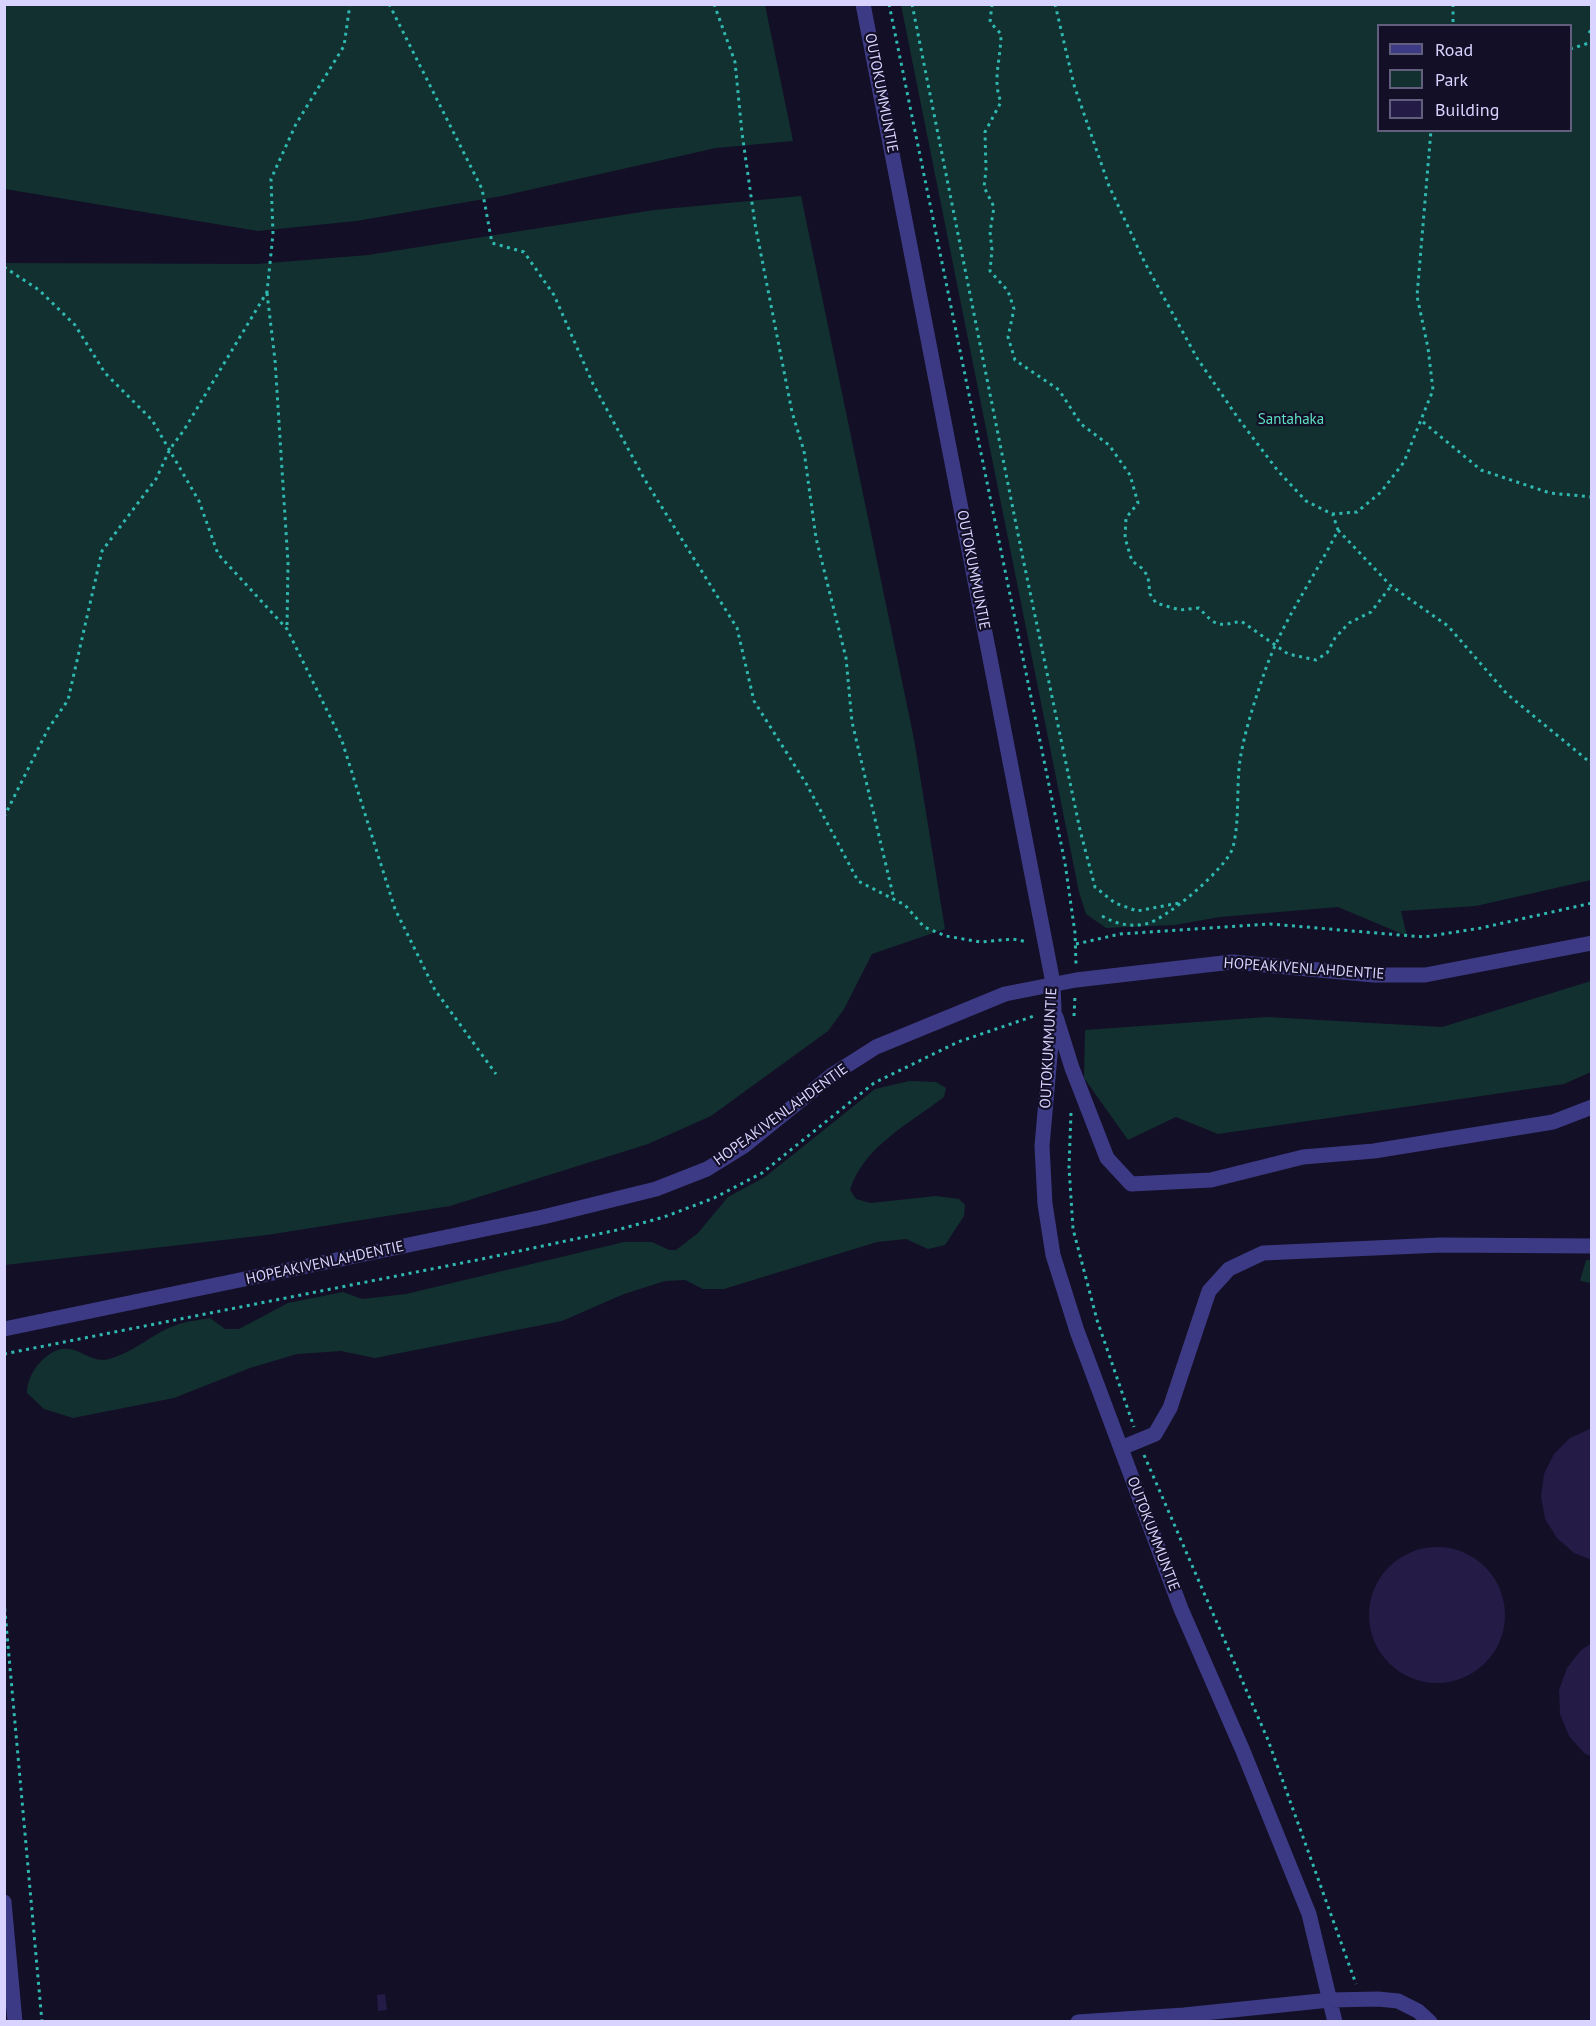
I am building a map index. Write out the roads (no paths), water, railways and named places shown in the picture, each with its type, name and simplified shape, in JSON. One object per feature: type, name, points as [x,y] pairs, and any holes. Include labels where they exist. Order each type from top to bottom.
[{"type":"street","name":"OUTOKUMMUNTIE","points":[[863,4],[1053,983],[1054,1010],[1042,1146],[1045,1204],[1053,1256],[1077,1331],[1181,1609],[1243,1751],[1309,1914],[1335,2022]]},
{"type":"street","name":"HOPEAKIVENLAHDENTIE","points":[[4,1329],[543,1217],[656,1190],[707,1169],[744,1146],[832,1075],[876,1047],[1005,994],[1053,983],[1232,962],[1374,975],[1425,975],[1592,943]]},
{"type":"street","points":[[1054,1010],[1072,1068],[1107,1158],[1131,1184],[1211,1180],[1303,1157],[1385,1149],[1553,1122],[1592,1107]]},
{"type":"street","points":[[1121,1448],[1155,1434],[1170,1408],[1209,1291],[1229,1269],[1263,1253],[1440,1245],[1592,1246]]},
{"type":"street","points":[[4,1902],[15,2022]]},
{"type":"street","points":[[1078,2022],[1185,2015],[1330,2000],[1398,2001],[1418,2011],[1430,2022]]},
{"type":"park label","name":"Santahaka","points":[[1291,420]]}]
